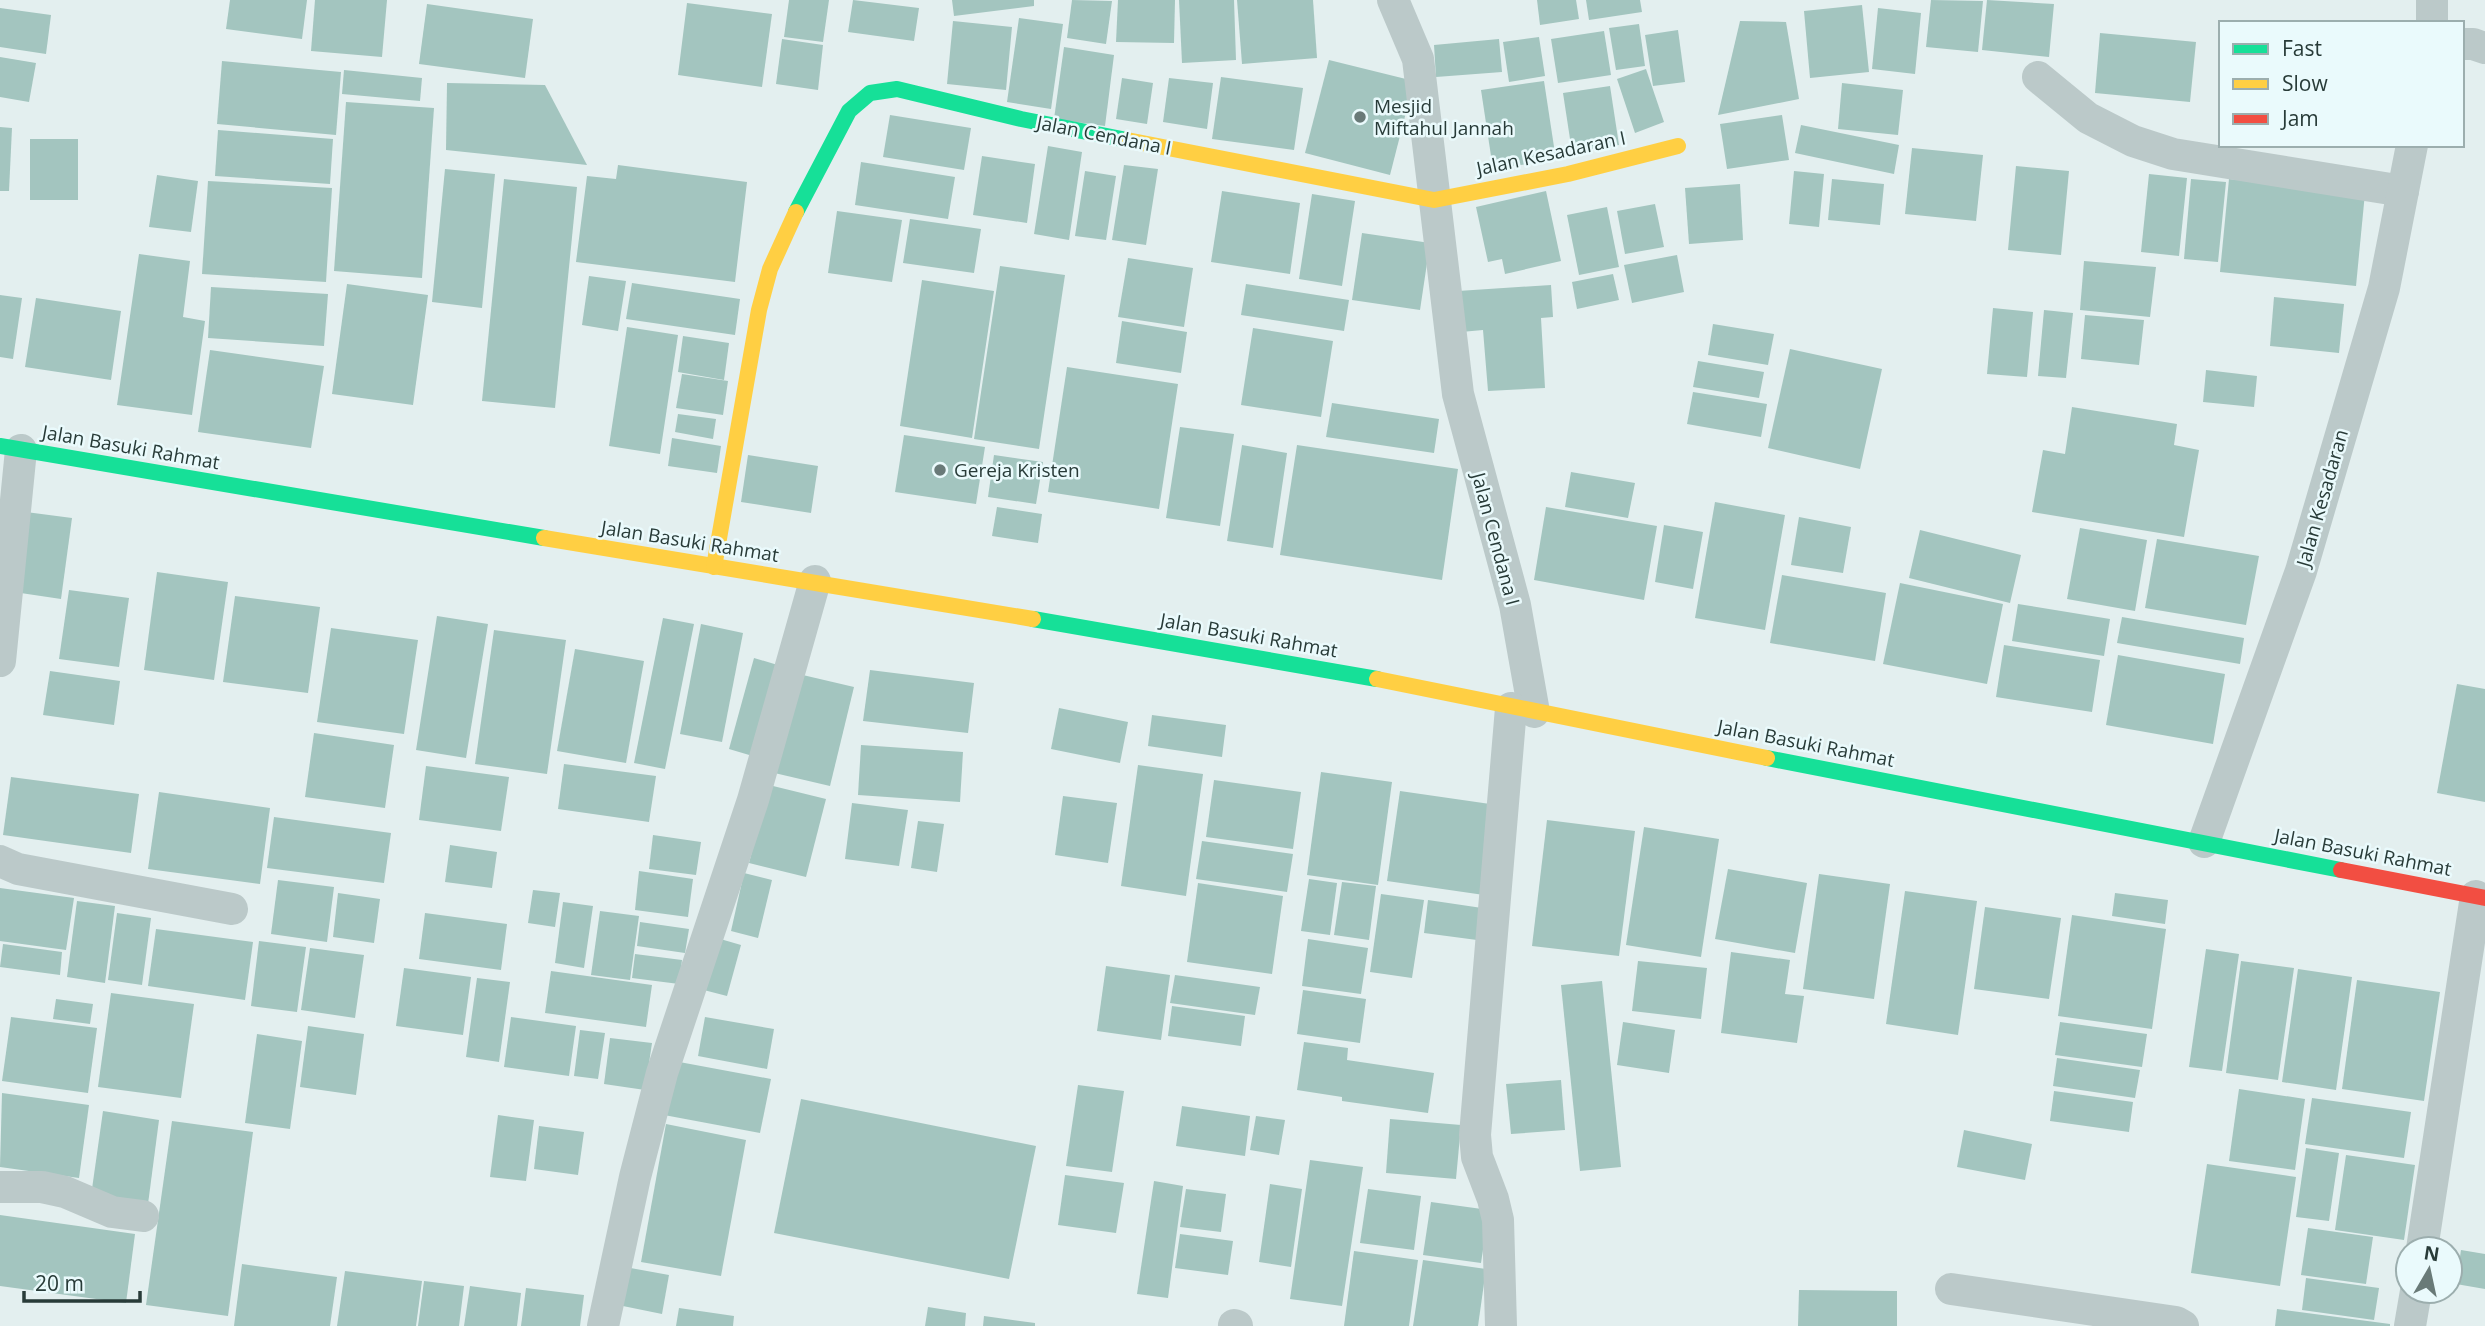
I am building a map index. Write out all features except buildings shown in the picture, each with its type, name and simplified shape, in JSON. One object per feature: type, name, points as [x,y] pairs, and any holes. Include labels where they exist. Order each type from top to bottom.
[{"type":"main road","name":"Jalan Cendana I","points":[[713,567],[759,310],[770,269],[791,222],[849,111],[870,93],[897,89],[1021,119],[1434,200]]},
{"type":"main road","name":"Jalan Kesadaran I","points":[[1434,200],[1568,174],[1678,146]]},
{"type":"main road","name":"Jalan Basuki Rahmat","points":[[11,448],[713,567],[815,581],[1357,675],[1523,710],[2480,897]]},
{"type":"street","name":"Jalan Cendana I","points":[[1393,0],[1418,60],[1458,394],[1515,605],[1523,710],[1475,1135],[1476,1157],[1493,1199],[1498,1220],[1501,1326]]},
{"type":"street","points":[[2432,0],[2432,21]]},
{"type":"street","points":[[2464,44],[2485,48]]},
{"type":"street","points":[[2038,77],[2088,118],[2133,141],[2174,154],[2403,191]]},
{"type":"street","name":"Jalan Kesadaran","points":[[2204,842],[2301,571],[2384,288],[2412,147]]},
{"type":"street","points":[[0,661],[11,448]]},
{"type":"street","points":[[603,1326],[635,1177],[662,1073],[753,800],[815,581]]},
{"type":"street","points":[[0,861],[18,869],[232,909]]},
{"type":"street","points":[[2424,1235],[2480,897]]},
{"type":"street","points":[[0,1187],[42,1187],[65,1192],[112,1212],[143,1216]]},
{"type":"street","points":[[1951,1289],[2176,1322],[2183,1326]]},
{"type":"street","points":[[2410,1326],[2414,1305]]},
{"type":"traffic: fast","points":[[796,212],[849,111],[870,93],[897,89],[1021,119],[1127,140]]},
{"type":"traffic: fast","points":[[0,446],[544,538]]},
{"type":"traffic: fast","points":[[1033,619],[1377,679]]},
{"type":"traffic: fast","points":[[1767,758],[2341,870]]},
{"type":"traffic: slow","points":[[1127,140],[1434,200],[1568,174],[1678,146]]},
{"type":"traffic: slow","points":[[714,567],[759,310],[770,269],[796,212]]},
{"type":"traffic: slow","points":[[544,538],[1033,619]]},
{"type":"traffic: slow","points":[[1377,679],[1767,758]]},
{"type":"traffic: jam","points":[[2341,870],[2485,898]]},
{"type":"place","name":"Mesjid Miftahul Jannah","points":[[1360,117]]},
{"type":"place","name":"Gereja Kristen","points":[[940,470]]}]
